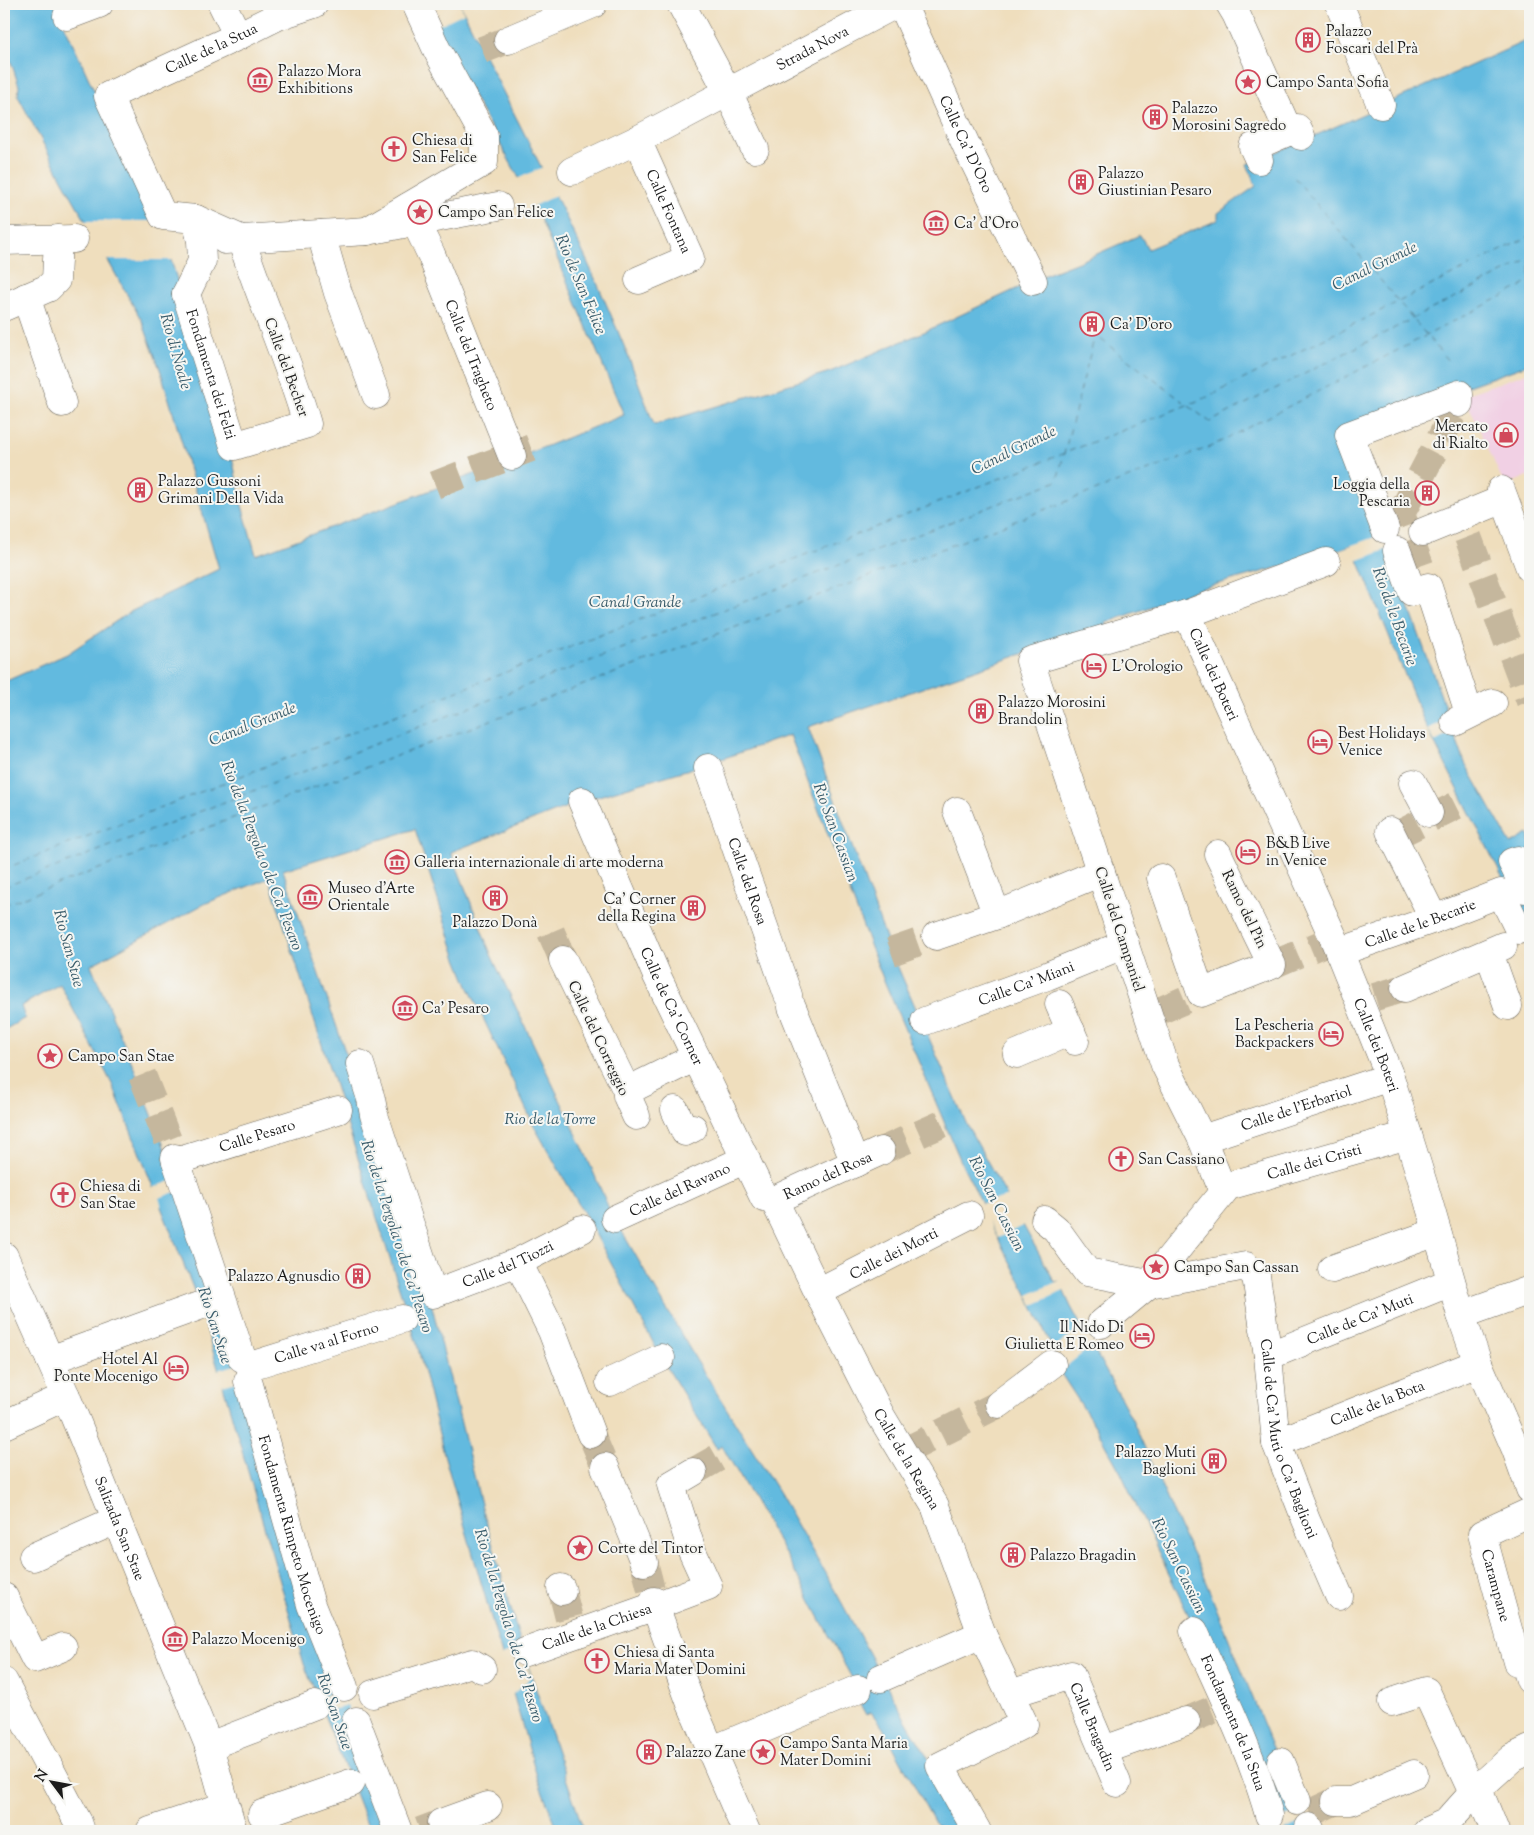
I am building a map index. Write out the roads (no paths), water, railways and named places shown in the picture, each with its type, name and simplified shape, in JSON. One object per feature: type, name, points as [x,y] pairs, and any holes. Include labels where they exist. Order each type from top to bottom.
[{"type":"street","points":[[67,16],[99,4]]},
{"type":"street","points":[[222,4],[238,36]]},
{"type":"street","name":"Calle de la Stua","points":[[198,234],[163,216],[108,96],[278,16],[314,4]]},
{"type":"street","points":[[186,294],[202,261],[198,234],[241,239],[324,244],[367,231],[412,214],[498,206],[485,193],[484,149],[416,4]]},
{"type":"street","points":[[508,40],[593,4]]},
{"type":"street","points":[[681,4],[728,92],[755,149]]},
{"type":"street","name":"Strada Nova","points":[[572,171],[637,140],[896,4]]},
{"type":"street","name":"Calle Ca' D'Oro","points":[[902,4],[967,147],[1034,281]]},
{"type":"street","points":[[1230,4],[1236,14],[1281,144]]},
{"type":"street","points":[[1339,4],[1381,105]]},
{"type":"street","name":"Calle Fontana","points":[[637,140],[690,258],[639,280]]},
{"type":"street","points":[[412,214],[484,149]]},
{"type":"street","name":"Calle del Tragheto","points":[[412,214],[431,254],[512,456]]},
{"type":"street","points":[[4,241],[66,239],[56,280],[26,297],[62,403]]},
{"type":"street","points":[[186,294],[241,239]]},
{"type":"street","name":"Calle del Becher","points":[[241,239],[307,424],[242,444]]},
{"type":"street","points":[[324,244],[338,292],[376,395]]},
{"type":"street","name":"Fondamenta dei Felzi","points":[[186,294],[234,446],[242,444]]},
{"type":"street","points":[[1459,403],[1459,394],[1349,435],[1412,592],[1425,579],[1472,713]]},
{"type":"street","points":[[1423,532],[1464,527],[1502,495],[1530,568]]},
{"type":"street","points":[[1188,614],[1326,562]]},
{"type":"street","name":"Calle del Campaniel","points":[[1188,614],[1030,661],[1125,944],[1154,1013],[1165,1065],[1202,1140],[1223,1191]]},
{"type":"street","name":"Calle dei Boteri","points":[[1188,614],[1339,952],[1367,999],[1461,1315],[1478,1363],[1516,1450],[1530,1489]]},
{"type":"street","name":"Calle del Rosa","points":[[708,768],[790,1001],[855,1163]]},
{"type":"street","points":[[1413,783],[1429,813]]},
{"type":"street","name":"Calle de Ca' Corner","points":[[582,801],[658,976],[696,1057],[701,1116],[746,1159],[764,1198],[774,1200]]},
{"type":"street","points":[[957,811],[997,914]]},
{"type":"street","points":[[1390,831],[1434,919]]},
{"type":"street","name":"Ramo del Pin","points":[[1161,878],[1201,993],[1272,965],[1218,854]]},
{"type":"street","points":[[1508,1006],[1504,943],[1513,891],[1512,862],[1518,860]]},
{"type":"street","points":[[936,936],[997,914],[1101,872]]},
{"type":"street","name":"Calle de le Becarie","points":[[1339,952],[1513,891]]},
{"type":"street","points":[[1405,988],[1504,943]]},
{"type":"street","name":"Calle Ca' Miani","points":[[925,1021],[1052,987],[1125,944]]},
{"type":"street","name":"Calle del Correggio","points":[[563,960],[632,1104],[696,1057]]},
{"type":"street","points":[[1017,1054],[1073,1036],[1052,987]]},
{"type":"street","name":"Calle del Tiozzi","points":[[360,1064],[374,1115],[433,1294],[518,1262],[582,1230]]},
{"type":"street","name":"Calle de l'Erbariol","points":[[1202,1140],[1390,1077]]},
{"type":"street","name":"Calle Pesaro","points":[[176,1163],[338,1110]]},
{"type":"street","name":"Calle dei Cristi","points":[[1223,1191],[1228,1186],[1408,1135]]},
{"type":"street","name":"Ramo del Rosa","points":[[774,1200],[881,1151]]},
{"type":"street","name":"Calle del Ravano","points":[[615,1219],[746,1159]]},
{"type":"street","name":"Fondamenta Rimpeto Mocenigo","points":[[176,1163],[247,1368],[311,1605],[344,1687]]},
{"type":"street","points":[[1101,1324],[1149,1284],[1223,1191]]},
{"type":"street","name":"Calle de la Regina","points":[[774,1200],[881,1416],[935,1506],[982,1634],[1024,1724],[940,1766],[976,1831]]},
{"type":"street","name":"Calle dei Morti","points":[[818,1292],[969,1215]]},
{"type":"street","points":[[1045,1220],[1056,1229],[1080,1276],[1149,1284]]},
{"type":"street","points":[[1332,1269],[1437,1232]]},
{"type":"street","name":"Salizada San Stae","points":[[4,1256],[66,1396],[238,1820]]},
{"type":"street","points":[[518,1262],[552,1331],[591,1434]]},
{"type":"street","name":"Calle de Ca' Muti o Ca' Baglioni","points":[[1149,1284],[1246,1266],[1256,1276],[1268,1356],[1276,1443],[1306,1520],[1339,1596]]},
{"type":"street","name":"Calle de Ca' Muti","points":[[1268,1356],[1451,1282]]},
{"type":"street","points":[[1461,1315],[1530,1290]]},
{"type":"street","points":[[50,1360],[198,1306]]},
{"type":"street","name":"Calle va al Forno","points":[[247,1368],[402,1319]]},
{"type":"street","points":[[563,1361],[606,1380],[661,1358]]},
{"type":"street","name":"Calle de la Bota","points":[[1276,1443],[1478,1363]]},
{"type":"street","points":[[1000,1404],[1052,1364]]},
{"type":"street","points":[[4,1425],[66,1396]]},
{"type":"street","points":[[606,1467],[644,1562]]},
{"type":"street","points":[[654,1603],[713,1584],[692,1551],[670,1485],[693,1472]]},
{"type":"street","name":"Carampane","points":[[1530,1512],[1482,1534],[1517,1662],[1524,1661],[1530,1680]]},
{"type":"street","points":[[33,1557],[116,1520]]},
{"type":"street","points":[[4,1597],[35,1659],[63,1646]]},
{"type":"street","name":"Calle de la Chiesa","points":[[525,1652],[573,1632],[654,1603],[690,1704],[710,1751]]},
{"type":"street","name":"Fondamenta de la Stua","points":[[1194,1631],[1261,1785],[1269,1815]]},
{"type":"street","points":[[746,1831],[710,1751],[982,1634]]},
{"type":"street","points":[[373,1694],[472,1663],[482,1670]]},
{"type":"street","name":"Calle Bragadin","points":[[1010,1694],[1071,1675],[1117,1783]]},
{"type":"street","points":[[4,1682],[82,1831]]},
{"type":"street","points":[[1410,1698],[1476,1791],[1495,1831]]},
{"type":"street","points":[[209,1746],[315,1705]]},
{"type":"street","points":[[356,1721],[398,1831]]},
{"type":"street","points":[[1104,1750],[1186,1721]]},
{"type":"street","points":[[1427,1831],[1447,1822],[1476,1791],[1521,1749]]},
{"type":"street","points":[[1281,1762],[1297,1801]]},
{"type":"street","points":[[1336,1801],[1351,1801],[1414,1774]]},
{"type":"street","points":[[150,1831],[238,1820],[351,1783]]},
{"type":"street","points":[[441,1823],[488,1806]]},
{"type":"water","name":"Canal Grande","points":[[4,4],[71,4],[63,22],[171,260],[231,451],[241,502],[256,555],[507,462],[624,415],[540,218],[422,4],[460,4],[561,206],[599,288],[627,353],[654,425],[830,372],[924,332],[1037,278],[1140,235],[1148,249],[1218,220],[1218,213],[1256,186],[1247,164],[1310,138],[1530,39],[1530,364],[1341,431],[1383,534],[1465,763],[1511,844],[1528,834],[1530,837],[1530,864],[1524,867],[1530,882],[1530,932],[1425,724],[1352,545],[1324,555],[1199,589],[1106,623],[1109,631],[1019,655],[808,727],[890,949],[967,1125],[1055,1282],[1059,1281],[1071,1307],[1132,1419],[1184,1537],[1200,1568],[1307,1831],[1285,1831],[1256,1751],[1121,1473],[1095,1426],[1060,1372],[1053,1349],[1030,1300],[962,1164],[880,971],[790,735],[713,762],[582,801],[451,852],[492,957],[583,1148],[610,1211],[695,1358],[779,1493],[905,1719],[972,1831],[942,1831],[939,1826],[937,1827],[883,1728],[871,1712],[866,1715],[860,1704],[864,1702],[862,1697],[786,1555],[722,1446],[717,1449],[663,1361],[589,1222],[535,1128],[468,986],[456,956],[415,829],[283,870],[431,1302],[481,1504],[522,1648],[584,1831],[558,1831],[538,1780],[444,1454],[417,1344],[269,878],[204,904],[91,965],[134,1068],[188,1209],[341,1688],[395,1831],[370,1831],[304,1664],[199,1303],[113,1086],[60,984],[21,1006],[25,1018],[4,1030],[4,682],[67,654],[130,612],[219,569],[161,372],[142,321],[63,181],[18,96],[19,86],[4,41]]},
{"type":"tunnel","points":[[482,50],[508,40]]},
{"type":"tunnel","points":[[1401,514],[1459,403]]},
{"type":"tunnel","points":[[435,485],[531,448]]},
{"type":"tunnel","points":[[1387,518],[1401,514],[1422,571]]},
{"type":"tunnel","points":[[1468,537],[1530,701]]},
{"type":"tunnel","points":[[1393,837],[1465,801]]},
{"type":"tunnel","points":[[551,932],[563,960]]},
{"type":"tunnel","points":[[891,952],[936,936]]},
{"type":"tunnel","points":[[1272,965],[1334,939]]},
{"type":"tunnel","points":[[1375,997],[1405,988]]},
{"type":"tunnel","points":[[1159,1011],[1201,993]]},
{"type":"tunnel","points":[[142,1075],[175,1158]]},
{"type":"tunnel","points":[[881,1151],[942,1124]]},
{"type":"tunnel","points":[[903,1452],[999,1404]]},
{"type":"tunnel","points":[[591,1434],[605,1467]]},
{"type":"tunnel","points":[[693,1472],[726,1453]]},
{"type":"tunnel","points":[[644,1562],[654,1601]]},
{"type":"tunnel","points":[[562,1591],[572,1630]]},
{"type":"tunnel","points":[[1186,1721],[1222,1706]]},
{"type":"tunnel","points":[[1310,1813],[1336,1801]]},
{"type":"tunnel","points":[[420,1831],[441,1823]]},
{"type":"place","name":"Palazzo Foscari del Prà","points":[[1308,40]]},
{"type":"place","name":"Palazzo Mora Exhibitions","points":[[260,80]]},
{"type":"place","name":"Campo Santa Sofia","points":[[1248,82]]},
{"type":"place","name":"Palazzo Morosini Sagredo","points":[[1155,117]]},
{"type":"place","name":"Chiesa di San Felice","points":[[394,149]]},
{"type":"place","name":"Palazzo Giustinian Pesaro","points":[[1081,182]]},
{"type":"place","name":"Campo San Felice","points":[[420,212]]},
{"type":"place","name":"Ca' d'Oro","points":[[936,223]]},
{"type":"place","name":"Ca' D'oro","points":[[1092,324]]},
{"type":"place","name":"Mercato di Rialto","points":[[1506,435]]},
{"type":"place","name":"Palazzo Gussoni Grimani Della Vida","points":[[140,490]]},
{"type":"place","name":"Loggia della Pescaria","points":[[1427,493]]},
{"type":"place","name":"L'Orologio","points":[[1094,666]]},
{"type":"place","name":"Palazzo Morosini Brandolin","points":[[981,711]]},
{"type":"place","name":"Best Holidays Venice","points":[[1320,742]]},
{"type":"place","name":"B&B Live in Venice","points":[[1248,852]]},
{"type":"place","name":"Galleria internazionale di arte moderna","points":[[397,862]]},
{"type":"place","name":"Museo d'Arte Orientale","points":[[310,897]]},
{"type":"place","name":"Palazzo Donà","points":[[495,898]]},
{"type":"place","name":"Ca' Corner della Regina","points":[[693,908]]},
{"type":"place","name":"Ca' Pesaro","points":[[405,1008]]},
{"type":"place","name":"La Pescheria Backpackers","points":[[1331,1034]]},
{"type":"place","name":"Campo San Stae","points":[[50,1056]]},
{"type":"place","name":"San Cassiano","points":[[1121,1159]]},
{"type":"place","name":"Chiesa di San Stae","points":[[63,1195]]},
{"type":"place","name":"Campo San Cassan","points":[[1156,1267]]},
{"type":"place","name":"Palazzo Agnusdio","points":[[358,1276]]},
{"type":"place","name":"Il Nido Di Giulietta E Romeo","points":[[1142,1336]]},
{"type":"place","name":"Hotel Al Ponte Mocenigo","points":[[176,1368]]},
{"type":"place","name":"Palazzo Muti Baglioni","points":[[1214,1461]]},
{"type":"place","name":"Corte del Tintor","points":[[580,1548]]},
{"type":"place","name":"Palazzo Bragadin","points":[[1013,1555]]},
{"type":"place","name":"Palazzo Mocenigo","points":[[175,1639]]},
{"type":"place","name":"Chiesa di Santa Maria Mater Domini","points":[[597,1661]]},
{"type":"place","name":"Palazzo Zane","points":[[649,1752]]},
{"type":"place","name":"Campo Santa Maria Mater Domini","points":[[763,1752]]},
{"type":"water label","name":"Rio de San Felice","points":[[582,284]]},
{"type":"water label","name":"Rio di Noale","points":[[177,351]]},
{"type":"water label","name":"Rio de le Becarie","points":[[1396,616]]},
{"type":"water label","name":"Rio San Cassian","points":[[837,832]]},
{"type":"water label","name":"Rio de la Pergola o de Ca' Pesaro","points":[[263,855]]},
{"type":"water label","name":"Rio San Stae","points":[[70,948]]},
{"type":"water label","name":"Rio de la Torre","points":[[550,1118]]},
{"type":"water label","name":"Rio San Cassian","points":[[998,1203]]},
{"type":"water label","name":"Rio de la Pergola o de Ca' Pesaro","points":[[398,1236]]},
{"type":"water label","name":"Rio San Stae","points":[[216,1325]]},
{"type":"water label","name":"Rio San Cassian","points":[[1180,1565]]},
{"type":"water label","name":"Rio de la Pergola o de Ca' Pesaro","points":[[510,1625]]},
{"type":"water label","name":"Rio San Stae","points":[[336,1711]]}]
